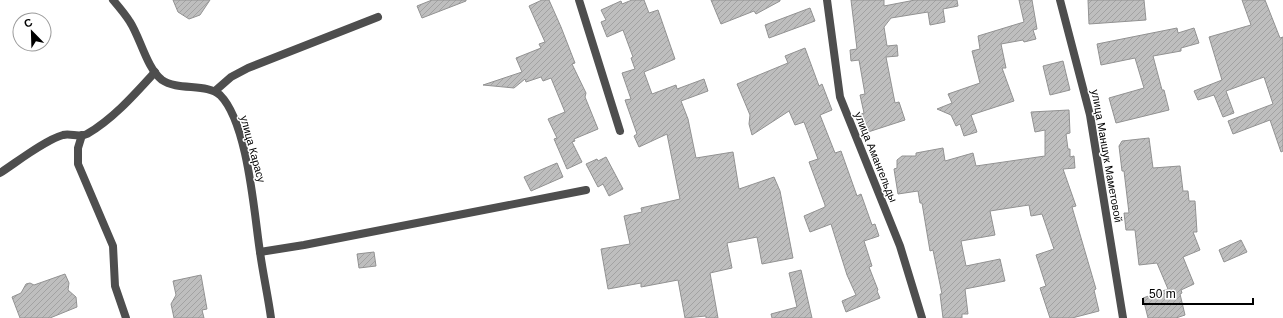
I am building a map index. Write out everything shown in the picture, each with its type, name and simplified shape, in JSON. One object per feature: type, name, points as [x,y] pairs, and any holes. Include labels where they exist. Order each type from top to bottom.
[{"type":"street","points":[[113,0],[130,22],[155,72],[162,80],[176,86],[215,91],[230,78],[248,68],[378,17]]},
{"type":"street","points":[[579,0],[620,131]]},
{"type":"street","name":"улица Амангельды","points":[[826,0],[840,97],[900,246],[922,318]]},
{"type":"street","name":"улица Маншук Маметовой","points":[[1060,0],[1090,115],[1123,318]]},
{"type":"street","points":[[0,173],[53,139],[64,134],[86,134],[113,115],[136,94],[155,72]]},
{"type":"street","name":"улица Карасу","points":[[215,91],[221,96],[236,120],[254,196],[260,252],[272,318]]},
{"type":"street","points":[[82,135],[78,148],[78,164],[113,246],[115,286],[126,318]]},
{"type":"street","points":[[260,252],[304,245],[586,190]]},
{"type":"building","points":[[173,0],[210,0],[200,15],[189,19],[178,12]]},
{"type":"building","points":[[432,0],[466,1],[422,18],[417,6]]},
{"type":"building","points":[[542,0],[549,0],[561,27],[575,63],[572,64],[586,93],[585,97],[598,129],[574,139],[575,141],[572,142],[582,162],[567,169],[554,139],[557,138],[548,119],[565,112],[551,78],[543,81],[541,77],[526,82],[525,79],[514,88],[483,85],[522,72],[516,58],[541,48],[539,44],[545,42],[529,6]]},
{"type":"building","points":[[632,0],[644,0],[649,13],[658,10],[675,59],[644,72],[652,94],[676,85],[677,89],[704,79],[708,91],[681,101],[688,119],[696,158],[733,152],[739,189],[774,177],[780,191],[793,258],[762,264],[757,237],[727,243],[732,268],[710,273],[718,318],[706,318],[706,316],[685,318],[678,280],[641,287],[641,283],[608,289],[601,249],[630,244],[624,216],[642,212],[641,208],[680,199],[667,134],[639,147],[634,136],[637,134],[625,100],[631,99],[622,73],[635,69],[631,58],[633,57],[623,30],[607,37],[601,22],[606,20],[601,10],[621,1],[622,4]]},
{"type":"building","points":[[711,0],[780,1],[756,14],[754,11],[721,24]]},
{"type":"building","points":[[851,0],[884,0],[884,6],[915,0],[957,0],[958,6],[943,9],[945,22],[930,25],[928,12],[891,18],[884,27],[887,46],[897,45],[898,56],[886,57],[895,103],[899,102],[905,120],[865,133],[859,115],[864,113],[860,95],[865,94],[859,60],[851,61],[850,50],[857,49]]},
{"type":"building","points":[[1019,0],[1032,0],[1037,29],[1033,30],[1036,39],[1024,42],[1023,40],[1001,44],[1006,68],[1002,68],[1014,101],[971,115],[977,132],[964,136],[960,124],[956,126],[951,115],[937,109],[952,103],[948,94],[980,83],[972,51],[980,49],[978,36],[1024,22]]},
{"type":"building","points":[[1088,0],[1144,0],[1146,20],[1089,24]]},
{"type":"building","points":[[1242,0],[1265,0],[1280,38],[1283,37],[1283,151],[1281,152],[1270,120],[1233,134],[1228,121],[1273,104],[1264,77],[1226,91],[1234,113],[1223,117],[1214,95],[1198,100],[1194,91],[1222,80],[1209,37],[1251,25]]},
{"type":"building","points":[[810,8],[815,21],[769,38],[765,25]]},
{"type":"building","points":[[1177,28],[1178,33],[1194,28],[1199,43],[1181,48],[1181,51],[1153,56],[1169,110],[1116,123],[1109,98],[1144,88],[1135,58],[1101,65],[1097,44]]},
{"type":"building","points":[[805,48],[819,86],[822,84],[832,110],[820,115],[835,153],[841,151],[857,196],[861,194],[872,225],[875,224],[879,236],[864,241],[872,266],[869,267],[880,298],[846,312],[842,301],[856,295],[847,275],[831,224],[810,232],[804,216],[825,207],[825,205],[809,162],[818,159],[804,122],[795,125],[789,111],[752,135],[749,124],[750,115],[737,84],[788,63],[785,56]]},
{"type":"building","points":[[1063,61],[1070,90],[1050,95],[1043,66]]},
{"type":"building","points":[[1069,110],[1070,133],[1066,134],[1068,149],[1070,149],[1070,157],[1074,156],[1075,168],[1063,169],[1076,206],[1072,207],[1096,289],[1094,290],[1099,311],[1072,318],[1050,318],[1040,288],[1046,286],[1036,255],[1054,249],[1042,214],[1031,216],[1029,205],[990,211],[995,235],[961,241],[966,266],[1000,259],[1005,281],[965,289],[968,314],[962,314],[962,318],[943,318],[940,294],[942,294],[933,250],[930,251],[922,203],[920,203],[918,191],[898,194],[894,169],[897,168],[897,160],[902,156],[916,156],[916,153],[943,148],[945,161],[973,153],[976,166],[1045,156],[1045,130],[1035,132],[1031,112]]},
{"type":"building","points":[[1149,138],[1153,168],[1180,166],[1183,191],[1188,191],[1189,201],[1195,201],[1197,232],[1193,232],[1200,250],[1183,257],[1194,284],[1181,290],[1182,293],[1180,294],[1185,315],[1176,318],[1148,318],[1143,298],[1168,289],[1157,263],[1139,265],[1135,230],[1126,230],[1124,213],[1129,213],[1124,171],[1122,171],[1119,146],[1122,141]]},
{"type":"building","points":[[606,157],[623,189],[609,196],[603,184],[598,187],[586,164]]},
{"type":"building","points":[[557,163],[563,177],[531,191],[524,177]]},
{"type":"building","points":[[1241,240],[1247,252],[1224,262],[1219,250]]},
{"type":"building","points":[[374,252],[376,266],[359,268],[357,254]]},
{"type":"building","points":[[801,270],[812,318],[772,318],[771,314],[797,307],[789,273]]},
{"type":"building","points":[[65,274],[69,283],[68,290],[76,297],[77,307],[50,318],[20,318],[12,297],[21,293],[26,284],[30,283],[34,285]]},
{"type":"building","points":[[201,275],[207,309],[202,310],[204,318],[174,318],[171,304],[176,295],[173,281]]}]
